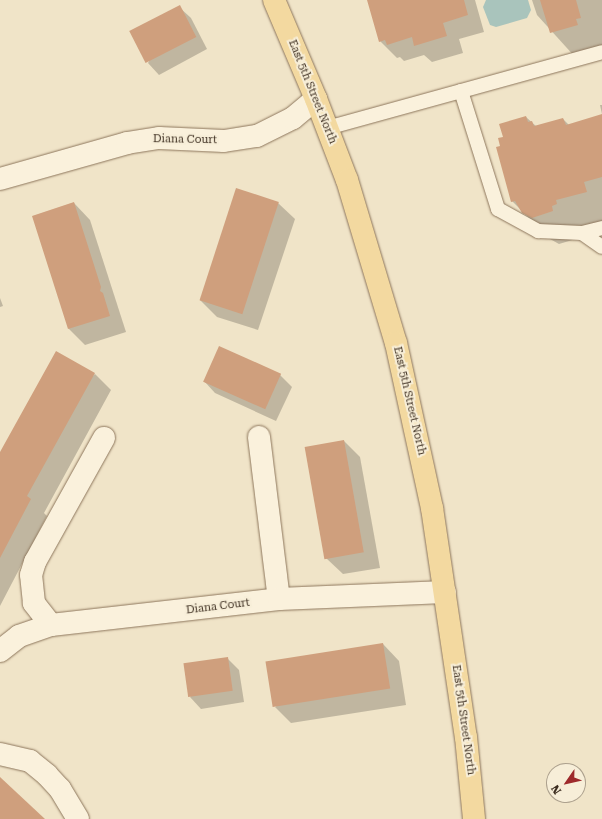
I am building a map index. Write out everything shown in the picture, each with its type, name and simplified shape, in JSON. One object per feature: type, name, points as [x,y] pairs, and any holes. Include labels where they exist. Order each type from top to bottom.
[{"type":"main road","name":"East 5th Street North","points":[[274,0],[327,128],[371,254],[396,343],[432,508],[466,737],[474,819]]},
{"type":"street","name":"Diana Court","points":[[0,179],[127,142],[159,138],[224,141],[257,136],[293,118],[316,99]]},
{"type":"street","points":[[259,437],[279,599]]},
{"type":"street","points":[[51,626],[34,603],[31,575],[35,562],[104,438]]},
{"type":"street","name":"Diana Court","points":[[0,651],[19,636],[51,626],[279,599],[444,592]]},
{"type":"street","points":[[0,754],[30,761],[60,789],[78,819]]},
{"type":"lane","points":[[327,128],[602,52]]},
{"type":"lane","points":[[461,91],[498,209],[538,231],[582,233],[602,228]]},
{"type":"lane","points":[[582,233],[602,247]]},
{"type":"water","points":[[486,0],[528,0],[531,10],[527,18],[496,27],[490,25],[483,7]]},
{"type":"building","points":[[367,0],[464,0],[468,15],[443,23],[447,36],[414,46],[412,37],[387,45],[385,40],[379,42]]},
{"type":"building","points":[[540,0],[576,0],[581,18],[576,19],[578,25],[550,33]]},
{"type":"building","points":[[180,5],[196,37],[146,63],[129,31]]},
{"type":"building","points":[[602,114],[602,177],[584,182],[587,192],[556,200],[557,204],[552,206],[553,211],[532,218],[522,213],[515,201],[511,202],[496,147],[500,146],[498,138],[503,137],[499,124],[526,116],[528,122],[532,121],[534,126],[563,118],[566,125]]},
{"type":"building","points":[[236,188],[279,202],[242,314],[200,300]]},
{"type":"building","points":[[74,202],[101,287],[100,291],[103,293],[110,316],[68,329],[32,216]]},
{"type":"building","points":[[219,346],[281,374],[265,409],[203,382]]},
{"type":"building","points":[[56,351],[95,373],[27,496],[31,499],[0,558],[0,452]]},
{"type":"building","points":[[344,440],[364,552],[324,559],[305,447]]},
{"type":"building","points":[[383,643],[390,688],[273,707],[265,662]]},
{"type":"building","points":[[228,657],[233,691],[188,697],[183,663]]},
{"type":"building","points":[[0,777],[45,819],[0,819]]}]
